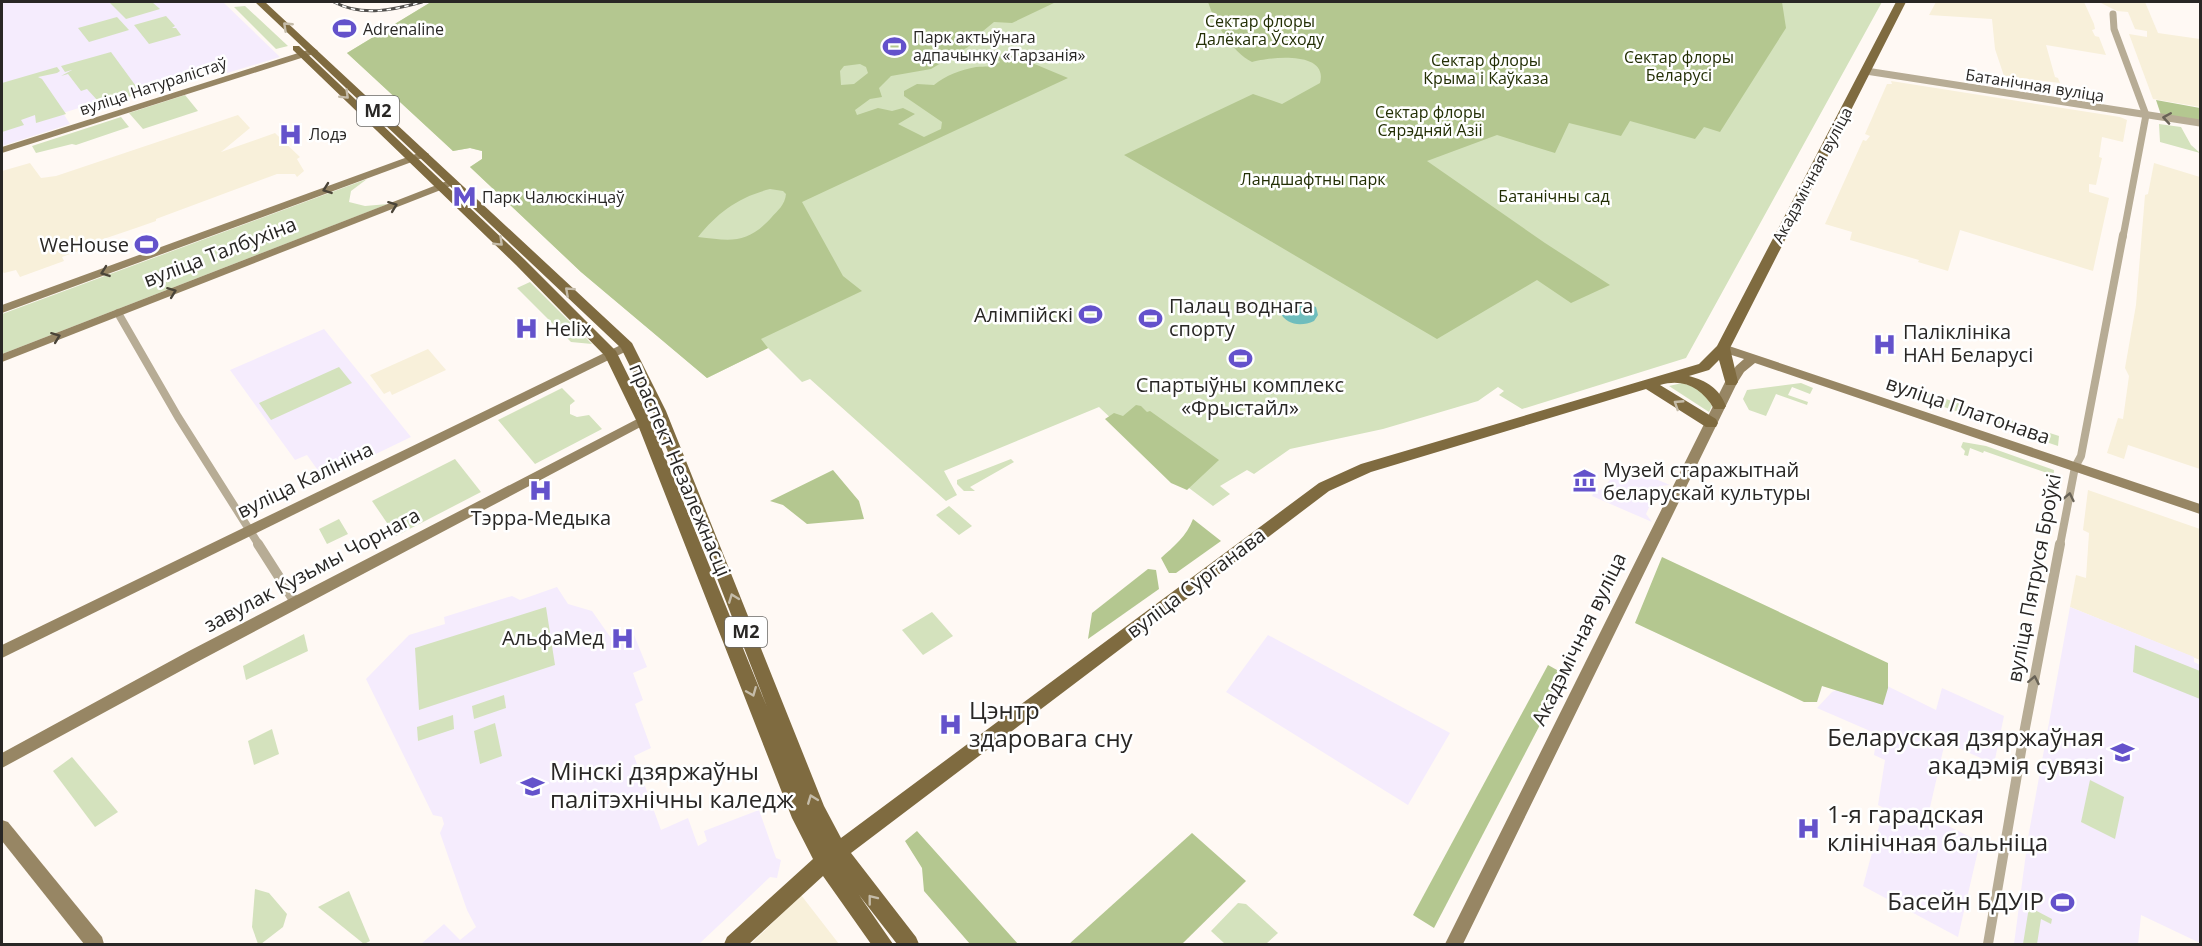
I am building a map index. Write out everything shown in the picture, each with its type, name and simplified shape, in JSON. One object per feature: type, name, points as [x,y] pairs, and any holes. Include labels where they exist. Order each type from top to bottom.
[{"type":"main road","name":"Акадэмічная вуліца","points":[[1723,348],[1901,2]]},
{"type":"main road","name":"праспект Незалежнасці","points":[[255,3],[308,53],[424,154],[447,184],[610,354],[643,420],[802,818],[831,857],[909,945]]},
{"type":"main road","name":"праспект Незалежнасці","points":[[308,53],[411,159],[447,184],[627,346],[659,411],[816,810],[841,889],[883,945]]},
{"type":"main road","name":"вуліца Натуралістаў","points":[[2,150],[308,53]]},
{"type":"main road","name":"вуліца Талбухіна","points":[[2,309],[424,154]]},
{"type":"main road","name":"вуліца Талбухіна","points":[[2,358],[447,184]]},
{"type":"main road","name":"вуліца Калініна","points":[[2,652],[627,346]]},
{"type":"main road","name":"вуліца Платонава","points":[[1723,348],[2200,509]]},
{"type":"main road","name":"вуліца Сурганава","points":[[734,945],[831,857],[1324,487],[1366,468],[1704,367],[1723,348]]},
{"type":"main road","points":[[1723,348],[1731,382]]},
{"type":"main road","name":"Акадэмічная вуліца","points":[[1454,945],[1731,382],[1752,358]]},
{"type":"main road","points":[[1671,376],[1702,386],[1713,394],[1719,406]]},
{"type":"main road","points":[[1646,383],[1711,423]]},
{"type":"main road","name":"завулак Кузьмы Чорнага","points":[[2,761],[295,602],[643,420]]},
{"type":"main road","points":[[2,828],[92,943]]},
{"type":"street","name":"вуліца Пятруся Броўкі","points":[[1988,945],[2025,728],[2075,467],[2081,456],[2146,115],[2135,80],[2114,30],[2113,14]]},
{"type":"street","name":"Батанічная вуліца","points":[[1866,71],[2200,123]]},
{"type":"street","points":[[117,313],[178,417],[295,602]]},
{"type":"shaded area","points":[[2,2],[223,2],[280,57],[224,74],[215,65],[63,113],[70,124],[2,146]]},
{"type":"shaded area","points":[[1936,2],[2084,2],[2094,24],[2095,29],[2092,30],[2095,36],[2099,37],[2106,55],[2046,45],[2055,77],[2060,83],[2004,76],[1995,49],[1992,19],[1929,15]]},
{"type":"shaded area","points":[[2099,2],[2145,2],[2158,33],[2200,39],[2200,107],[2153,99],[2129,34],[2147,37],[2147,31],[2135,29],[2128,12],[2117,11]]},
{"type":"shaded area","points":[[1891,81],[2120,117],[2127,120],[2123,142],[2102,137],[2099,157],[2102,158],[2096,185],[2089,184],[2089,192],[2109,198],[2093,271],[1960,230],[1948,271],[1850,240],[1852,232],[1825,224],[1863,140],[1866,141],[1870,136],[1865,134],[1887,84],[1892,84]]},
{"type":"shaded area","points":[[238,115],[250,128],[221,152],[275,133],[300,157],[297,159],[304,171],[297,177],[295,174],[277,174],[156,219],[156,221],[77,248],[78,251],[62,257],[64,261],[20,277],[16,270],[4,273],[2,271],[2,171],[30,163],[41,178],[56,176]]},
{"type":"shaded area","points":[[2154,163],[2200,177],[2200,469],[2128,445],[2124,459],[2107,453],[2118,418],[2123,419],[2129,376],[2125,368],[2136,305],[2145,195],[2148,194]]},
{"type":"shaded area","points":[[324,329],[411,437],[324,479],[307,455],[295,460],[230,370]]},
{"type":"shaded area","points":[[428,349],[446,370],[392,395],[390,391],[384,394],[370,375]]},
{"type":"shaded area","points":[[1627,467],[1670,485],[1659,486],[1646,514],[1652,522],[1592,496],[1594,492],[1602,489],[1617,472],[1621,474]]},
{"type":"shaded area","points":[[2088,490],[2200,529],[2200,660],[2070,607],[2076,575],[2086,578],[2089,533],[2083,530]]},
{"type":"shaded area","name":"Мінскі дзяржаўны палітэхнічны каледж","points":[[557,587],[568,604],[592,611],[611,638],[632,630],[647,667],[633,673],[643,700],[635,704],[651,748],[634,756],[661,830],[688,818],[698,846],[707,841],[704,831],[759,810],[776,858],[781,860],[777,878],[770,877],[699,944],[421,944],[444,924],[460,940],[476,927],[467,910],[440,833],[444,824],[442,817],[433,815],[366,679],[409,635],[445,624],[444,617],[512,596],[520,600]]},
{"type":"shaded area","name":"Беларуская дзяржаўная акадэмія сувязі","points":[[2070,607],[2194,657],[2194,662],[2200,665],[2200,943],[2141,915],[2138,944],[2014,944],[2028,838]]},
{"type":"shaded area","points":[[1268,635],[1450,733],[1408,805],[1226,692]]},
{"type":"shaded area","points":[[1867,676],[1936,710],[1942,688],[2004,716],[1994,764],[1945,742],[1928,816],[1980,842],[1958,937],[1863,886],[1884,808],[1878,805],[1885,760],[1874,755],[1877,734],[1817,708],[1832,692]]},
{"type":"shaded area","points":[[801,895],[839,944],[751,944]]},
{"type":"green space","points":[[109,2],[152,2],[160,9],[126,19]]},
{"type":"green space","points":[[431,2],[1882,2],[1686,358],[1522,409],[1499,395],[1504,391],[1498,387],[1478,401],[1383,429],[1290,449],[1254,474],[1247,470],[1220,486],[1230,494],[1213,506],[1169,473],[1099,407],[944,471],[957,495],[946,501],[810,379],[802,382],[768,348],[707,378],[581,272],[470,167],[482,159],[482,151],[470,148],[453,151],[347,53]]},
{"type":"green space","name":"Парк Чалюскінцаў","points":[[431,2],[1056,2],[1012,23],[994,22],[968,47],[931,69],[891,76],[879,88],[882,97],[870,99],[855,110],[857,115],[878,108],[892,111],[903,108],[915,114],[898,124],[924,137],[941,129],[942,122],[904,96],[904,91],[917,84],[934,85],[959,71],[993,65],[1000,62],[996,58],[1008,53],[1068,78],[802,202],[843,276],[862,291],[761,339],[768,348],[707,378],[581,272],[470,167],[482,159],[482,151],[470,148],[453,151],[347,53]],"holes":[[[860,64],[866,67],[868,73],[854,84],[841,85],[840,71],[844,66]],[[770,189],[783,191],[786,194],[784,201],[771,218],[754,232],[730,240],[698,237],[721,213],[748,196]]]},
{"type":"green space","points":[[1208,2],[1782,2],[1786,28],[1720,132],[1704,127],[1695,139],[1630,121],[1621,136],[1569,123],[1555,153],[1497,135],[1427,161],[1610,285],[1571,303],[1537,280],[1437,339],[1124,155],[1253,94],[1282,104],[1320,83],[1320,72],[1316,65],[1307,61],[1283,58],[1252,62],[1244,57],[1225,36]]},
{"type":"green space","points":[[245,6],[288,46],[276,49],[234,7]]},
{"type":"green space","points":[[166,16],[175,26],[172,28],[176,28],[181,35],[149,44],[134,25]]},
{"type":"green space","points":[[117,17],[129,30],[89,42],[78,28]]},
{"type":"green space","points":[[111,52],[141,93],[89,109],[87,106],[98,101],[87,89],[81,91],[68,74],[61,76],[72,70],[65,72],[61,66]]},
{"type":"green space","points":[[57,67],[60,71],[57,73],[38,77],[42,79],[66,114],[36,123],[35,115],[21,120],[24,125],[2,132],[2,83]]},
{"type":"green space","points":[[185,95],[198,111],[143,129],[129,113]]},
{"type":"green space","points":[[2156,100],[2200,108],[2200,121],[2161,115]]},
{"type":"green space","points":[[121,117],[129,127],[76,145],[36,153],[32,146]]},
{"type":"green space","points":[[2159,124],[2181,127],[2191,145],[2200,153],[2160,142]]},
{"type":"green space","points":[[367,179],[351,191],[349,202],[365,206],[388,204],[2,354],[2,314]]},
{"type":"green space","points":[[530,282],[592,344],[571,342],[517,288]]},
{"type":"green space","points":[[339,367],[352,383],[271,420],[259,403]]},
{"type":"green space","points":[[1682,383],[1701,389],[1712,406],[1709,412],[1669,386]]},
{"type":"green space","points":[[1801,383],[1813,388],[1810,394],[1792,387],[1788,395],[1808,402],[1807,405],[1776,394],[1766,416],[1749,410],[1743,399],[1747,390]]},
{"type":"green space","points":[[562,388],[575,401],[570,405],[570,414],[577,417],[589,415],[602,429],[535,464],[498,420]]},
{"type":"green space","points":[[1925,392],[1976,409],[1974,417],[1923,400]]},
{"type":"green space","points":[[1136,405],[1141,406],[1147,412],[1150,411],[1219,460],[1187,490],[1171,483],[1105,419],[1114,413],[1123,416]]},
{"type":"green space","points":[[1998,416],[2059,436],[2058,446],[1996,425]]},
{"type":"green space","points":[[1963,442],[1986,446],[2054,470],[2053,479],[2046,477],[2047,473],[1984,451],[1983,453],[1970,448],[1968,456],[1964,455],[1965,451],[1961,447]]},
{"type":"green space","points":[[455,459],[481,492],[396,536],[372,501]]},
{"type":"green space","points":[[1011,459],[1014,462],[970,487],[975,491],[964,491],[957,484],[957,480]]},
{"type":"green space","points":[[833,470],[859,501],[864,519],[807,524],[783,505],[770,501]]},
{"type":"green space","points":[[949,506],[972,526],[959,535],[936,515]]},
{"type":"green space","points":[[339,519],[348,534],[327,544],[319,529]]},
{"type":"green space","points":[[1193,519],[1221,541],[1176,573],[1169,573],[1161,558],[1183,536]]},
{"type":"green space","points":[[1662,557],[1888,663],[1888,688],[1883,705],[1822,686],[1817,702],[1804,702],[1635,623]]},
{"type":"green space","points":[[1148,569],[1156,570],[1159,589],[1088,639],[1092,613]]},
{"type":"green space","points":[[546,607],[555,665],[419,710],[415,648]]},
{"type":"green space","points":[[932,612],[953,636],[923,655],[902,630]]},
{"type":"green space","points":[[304,634],[308,651],[246,680],[243,666]]},
{"type":"green space","points":[[2135,645],[2200,671],[2200,699],[2133,672]]},
{"type":"green space","points":[[1548,665],[1566,675],[1434,928],[1413,915]]},
{"type":"green space","points":[[504,695],[506,708],[474,719],[472,706]]},
{"type":"green space","points":[[453,715],[454,729],[418,741],[417,727]]},
{"type":"green space","points":[[495,723],[502,756],[480,764],[474,731]]},
{"type":"green space","points":[[272,729],[279,754],[254,765],[248,741]]},
{"type":"green space","points":[[72,757],[118,812],[95,827],[53,771]]},
{"type":"green space","points":[[2090,780],[2124,797],[2115,839],[2081,822]]},
{"type":"green space","points":[[917,831],[1018,944],[970,944],[924,891],[922,868],[905,841]]},
{"type":"green space","points":[[1192,833],[1246,881],[1182,944],[1069,944]]},
{"type":"green space","points":[[255,889],[269,893],[287,914],[283,927],[261,944],[258,944],[252,927]]},
{"type":"green space","points":[[349,891],[370,941],[364,944],[318,907]]},
{"type":"green space","points":[[1238,903],[1246,904],[1278,933],[1266,944],[1225,944],[1211,931]]},
{"type":"green space","points":[[2029,907],[2052,919],[2051,924],[2041,919],[2037,944],[2023,944]]},
{"type":"water","points":[[1300,301],[1316,307],[1318,315],[1314,321],[1294,324],[1286,320],[1280,312],[1284,304]]},
{"type":"railway","points":[[334,2],[345,7],[367,11],[422,2]]},
{"type":"place","name":"Adrenaline","points":[[345,29]]},
{"type":"place","name":"Парк актыўнага адпачынку «Тарзанія»","points":[[895,46]]},
{"type":"place","name":"Лодэ","points":[[291,134]]},
{"type":"place","name":"Парк Чалюскінцаў","points":[[464,197]]},
{"type":"place","name":"WeHouse","points":[[147,245]]},
{"type":"place","name":"Алімпійскі","points":[[1091,315]]},
{"type":"place","name":"Палац воднага спорту","points":[[1151,318]]},
{"type":"place","name":"Helix","points":[[527,329]]},
{"type":"place","name":"Паліклініка НАН Беларусі","points":[[1885,344]]},
{"type":"place","name":"Спартыўны комплекс «Фрыстайл»","points":[[1240,358]]},
{"type":"place","name":"Музей старажытнай беларускай культуры","points":[[1585,481]]},
{"type":"place","name":"Тэрра-Медыка","points":[[541,491]]},
{"type":"place","name":"АльфаМед","points":[[622,638]]},
{"type":"place","name":"Цэнтр здаровага сну","points":[[951,725]]},
{"type":"place","name":"Беларуская дзяржаўная акадэмія сувязі","points":[[2122,752]]},
{"type":"place","name":"Мінскі дзяржаўны палітэхнічны каледж","points":[[532,786]]},
{"type":"place","name":"1-я гарадская клінічная бальніца","points":[[1809,829]]},
{"type":"place","name":"Басейн БДУІР","points":[[2062,902]]},
{"type":"park label","name":"Сектар флоры Далёкага Ўсходу","points":[[1260,30]]},
{"type":"park label","name":"Сектар флоры Беларусі","points":[[1679,66]]},
{"type":"park label","name":"Сектар флоры Крыма і Каўказа","points":[[1486,69]]},
{"type":"park label","name":"Сектар флоры Сярэдняй Азіі","points":[[1430,121]]},
{"type":"park label","name":"Ландшафтны парк","points":[[1313,179]]},
{"type":"park label","name":"Батанічны сад","points":[[1554,196]]}]
